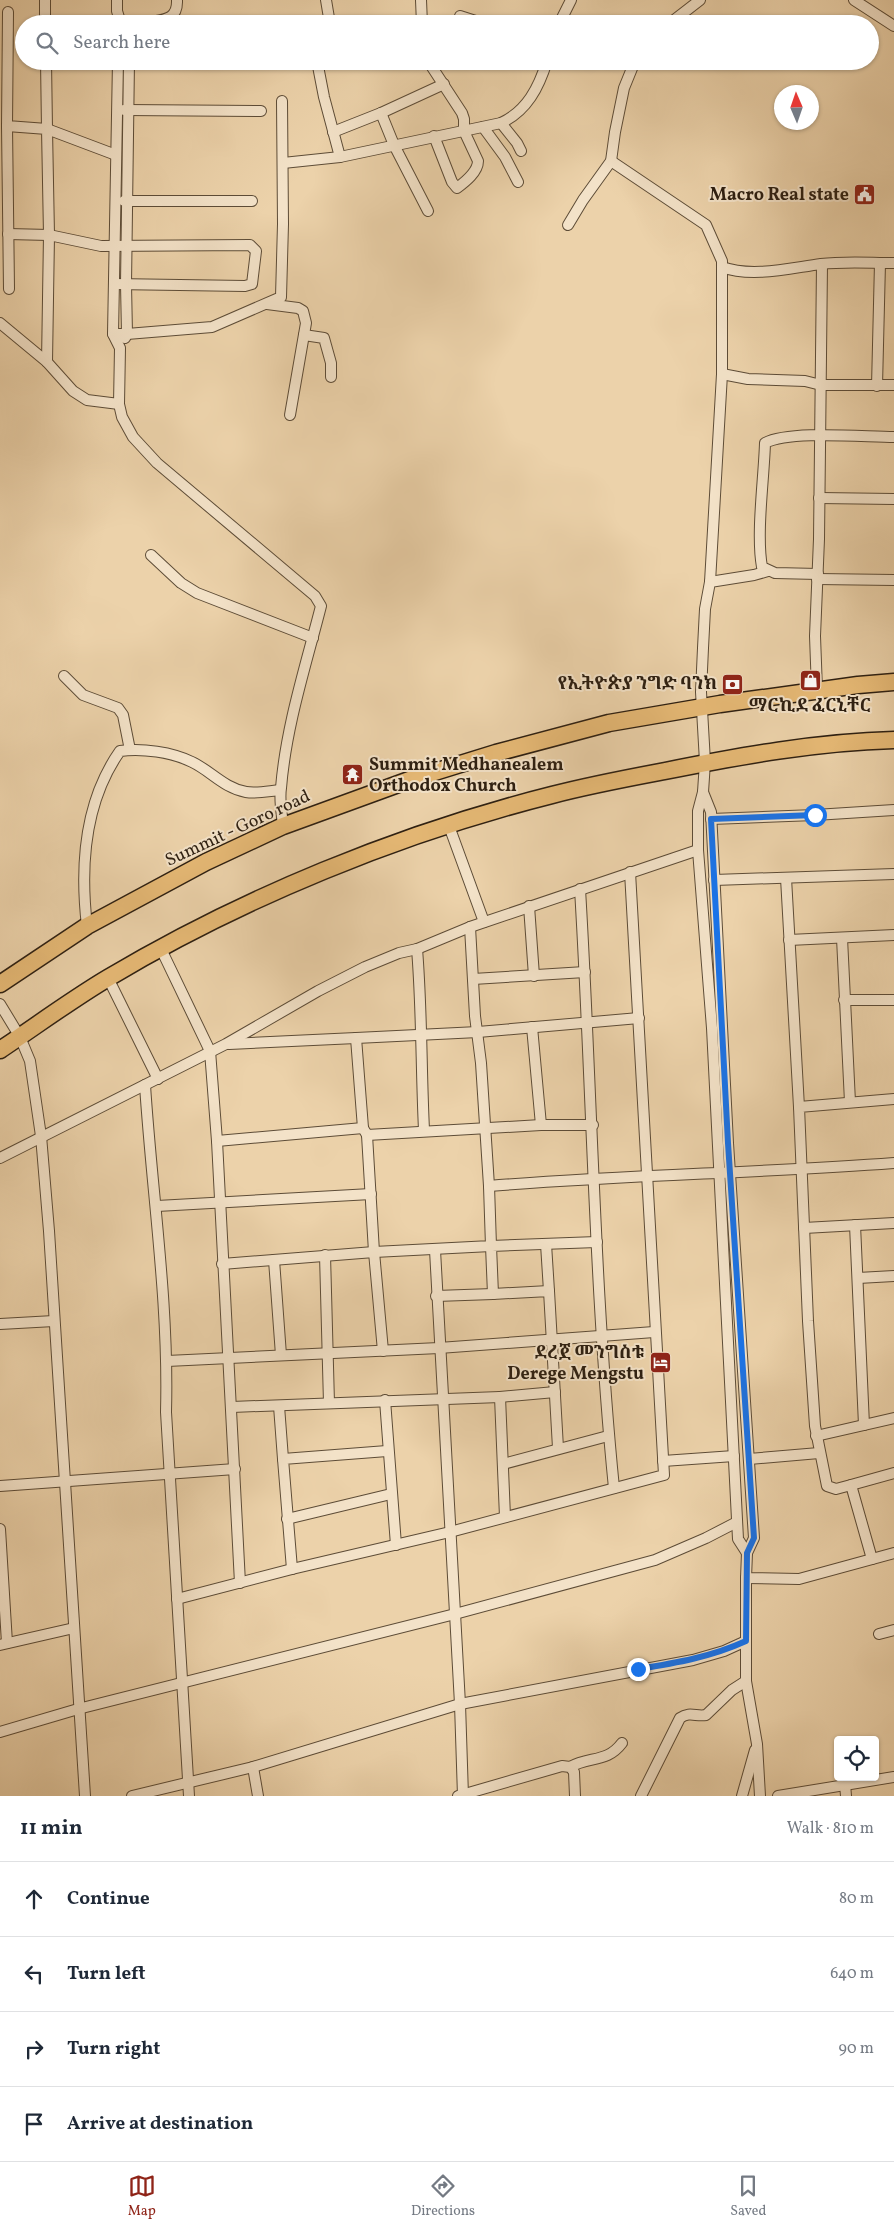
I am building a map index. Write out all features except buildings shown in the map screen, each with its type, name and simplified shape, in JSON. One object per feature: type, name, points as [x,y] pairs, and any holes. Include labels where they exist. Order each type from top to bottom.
[{"type":"highway","name":"Summit - Goro road","points":[[2,979],[87,926],[206,862],[283,826],[412,779],[496,753],[610,723],[817,690],[894,682]]},
{"type":"highway","points":[[0,1050],[108,978],[189,934],[306,878],[449,826],[553,795],[705,762],[858,741],[894,740]]},
{"type":"street","points":[[45,0],[45,15]]},
{"type":"street","points":[[117,0],[118,15]]},
{"type":"street","points":[[174,15],[177,0]]},
{"type":"street","points":[[326,0],[328,15]]},
{"type":"street","points":[[421,0],[422,15]]},
{"type":"street","points":[[564,15],[571,0]]},
{"type":"street","points":[[681,15],[700,0]]},
{"type":"street","points":[[854,0],[877,15]]},
{"type":"street","points":[[8,12],[9,289]]},
{"type":"street","points":[[879,16],[894,26]]},
{"type":"street","points":[[46,70],[49,235],[47,362]]},
{"type":"street","points":[[118,70],[113,334],[120,348]]},
{"type":"street","points":[[130,70],[126,284],[127,334],[120,348],[119,404],[122,417],[133,438],[157,463],[319,599],[321,606],[297,699],[280,790],[283,826]]},
{"type":"street","points":[[319,70],[332,132],[340,157]]},
{"type":"street","points":[[434,70],[462,113],[464,130],[478,161],[478,165],[472,175],[457,188],[452,182],[434,136]]},
{"type":"street","points":[[283,163],[340,157],[501,122],[511,118],[525,105],[535,91],[543,70]]},
{"type":"street","points":[[568,225],[583,200],[612,161],[615,132],[624,88],[631,70]]},
{"type":"street","points":[[332,132],[381,113],[444,84]]},
{"type":"street","points":[[113,334],[212,327],[267,304],[281,296],[282,101]]},
{"type":"street","points":[[118,110],[261,111]]},
{"type":"street","points":[[381,113],[394,145],[428,211]]},
{"type":"street","points":[[501,122],[518,143],[521,151]]},
{"type":"street","points":[[7,126],[47,129],[116,155]]},
{"type":"street","points":[[483,127],[506,156],[518,182]]},
{"type":"street","points":[[612,161],[706,225],[722,261],[722,374],[710,582],[705,609],[703,648],[701,692],[705,762],[703,792],[698,811],[698,850],[712,1028],[738,1539],[747,1553]]},
{"type":"street","points":[[115,201],[252,201]]},
{"type":"street","points":[[8,234],[49,235],[101,246],[115,244],[250,245],[256,251],[254,278],[252,284],[245,286],[114,284]]},
{"type":"street","points":[[877,386],[880,263]]},
{"type":"street","points":[[722,267],[733,271],[748,271],[822,264],[894,264]]},
{"type":"street","points":[[817,690],[815,636],[822,264]]},
{"type":"street","points":[[267,304],[303,311],[306,323],[290,414]]},
{"type":"street","points":[[0,323],[47,362],[72,391],[87,400],[119,404]]},
{"type":"street","points":[[304,335],[324,338],[331,363],[332,376]]},
{"type":"street","points":[[722,374],[748,379],[805,381],[821,385],[894,385]]},
{"type":"street","points":[[768,571],[762,566],[760,557],[766,443],[774,438],[819,436],[894,437]]},
{"type":"street","points":[[819,498],[894,499]]},
{"type":"street","points":[[151,555],[181,582],[197,593],[313,638]]},
{"type":"street","points":[[710,582],[768,571],[817,577],[894,580]]},
{"type":"street","points":[[64,676],[83,695],[118,708],[123,716],[130,750]]},
{"type":"street","points":[[87,926],[84,895],[87,832],[97,796],[113,761],[120,751],[130,750],[169,754],[192,762],[226,785],[236,789],[259,792],[280,790]]},
{"type":"street","points":[[703,792],[711,812],[730,1172],[754,1538],[747,1553],[746,1681],[757,1744],[760,1796]]},
{"type":"street","points":[[711,819],[894,810]]},
{"type":"street","points":[[449,826],[484,922]]},
{"type":"street","points":[[0,1158],[226,1044],[318,991],[365,967],[529,906],[698,850]]},
{"type":"street","points":[[177,1599],[292,1569],[450,1532],[664,1475],[654,1332],[630,872]]},
{"type":"street","points":[[714,880],[743,877],[786,878],[894,874]]},
{"type":"street","points":[[786,878],[804,1228],[816,1436],[819,1453],[827,1486],[836,1489],[894,1473]]},
{"type":"street","points":[[580,889],[608,1436],[614,1488]]},
{"type":"street","points":[[529,906],[534,976]]},
{"type":"street","points":[[470,927],[474,1016],[478,1032],[489,1186],[493,1294]]},
{"type":"street","points":[[789,940],[894,936]]},
{"type":"street","points":[[842,938],[850,1102]]},
{"type":"street","points":[[417,948],[421,1001],[420,1035],[424,1130]]},
{"type":"street","points":[[161,950],[210,1051],[217,1141],[240,1583]]},
{"type":"street","points":[[473,979],[585,972]]},
{"type":"street","points":[[108,978],[158,1079]]},
{"type":"street","points":[[844,1000],[894,1000]]},
{"type":"street","points":[[0,1004],[20,1036],[30,1061],[41,1136],[85,1796]]},
{"type":"street","points":[[226,1044],[478,1032],[638,1018]]},
{"type":"street","points":[[532,1027],[540,1125]]},
{"type":"street","points":[[356,1038],[371,1194],[383,1351]]},
{"type":"street","points":[[145,1085],[149,1152],[157,1206],[167,1361],[166,1412],[169,1474],[181,1684],[190,1796]]},
{"type":"street","points":[[799,1108],[894,1099]]},
{"type":"street","points":[[217,1141],[365,1131],[484,1130],[540,1125],[593,1125]]},
{"type":"street","points":[[489,1186],[594,1178],[801,1170],[894,1163]]},
{"type":"street","points":[[157,1206],[371,1194]]},
{"type":"street","points":[[804,1228],[894,1223]]},
{"type":"street","points":[[855,1225],[864,1425]]},
{"type":"street","points":[[222,1264],[374,1252],[597,1242]]},
{"type":"street","points":[[546,1244],[558,1448]]},
{"type":"street","points":[[435,1250],[436,1296],[456,1614],[460,1704],[461,1795],[562,1766],[570,1766],[609,1756],[622,1743]]},
{"type":"street","points":[[325,1255],[328,1403]]},
{"type":"street","points":[[274,1260],[281,1355]]},
{"type":"street","points":[[858,1278],[894,1276]]},
{"type":"street","points":[[436,1296],[549,1291]]},
{"type":"street","points":[[0,1324],[54,1321]]},
{"type":"street","points":[[167,1361],[439,1348],[654,1332]]},
{"type":"street","points":[[232,1407],[385,1400],[443,1400],[555,1392]]},
{"type":"street","points":[[500,1397],[505,1517]]},
{"type":"street","points":[[385,1400],[387,1451],[396,1545]]},
{"type":"street","points":[[279,1406],[292,1569]]},
{"type":"street","points":[[816,1436],[894,1418]]},
{"type":"street","points":[[503,1464],[608,1436]]},
{"type":"street","points":[[284,1459],[387,1451]]},
{"type":"street","points":[[749,1459],[819,1453]]},
{"type":"street","points":[[663,1462],[734,1456]]},
{"type":"street","points":[[0,1486],[235,1469]]},
{"type":"street","points":[[851,1485],[872,1559]]},
{"type":"street","points":[[287,1519],[391,1494]]},
{"type":"street","points":[[0,1732],[78,1709],[456,1614],[655,1560],[737,1522]]},
{"type":"street","points":[[0,1536],[4,1644],[74,1628]]},
{"type":"street","points":[[746,1578],[799,1580],[894,1553]]},
{"type":"street","points":[[879,1634],[894,1630]]},
{"type":"street","points":[[132,1796],[253,1767],[460,1704],[693,1660],[724,1651],[746,1641]]},
{"type":"street","points":[[641,1796],[680,1718],[685,1714],[692,1713],[706,1715],[732,1690],[746,1681]]},
{"type":"street","points":[[742,1796],[757,1744]]},
{"type":"street","points":[[570,1766],[574,1772],[575,1796]]},
{"type":"street","points":[[253,1767],[258,1796]]},
{"type":"street","points":[[778,1796],[894,1777]]},
{"type":"street","points":[[845,1784],[846,1796]]},
{"type":"place","name":"Macro Real state","points":[[865,195]]},
{"type":"place","name":"ማርኪደ ፈርኒቸር","points":[[810,681]]},
{"type":"place","name":"የኢትዮጵያ ንግድ ባንክ","points":[[733,684]]},
{"type":"place","name":"Summit Medhanealem Orthodox Church","points":[[353,775]]},
{"type":"place","name":"ደረጀ መንግስቱ Derege Mengstu","points":[[660,1363]]},
{"type":"route","points":[[638,1669],[693,1660],[724,1651],[746,1641],[747,1553],[754,1538],[728,1143],[724,1028],[711,819],[815,815]]}]
